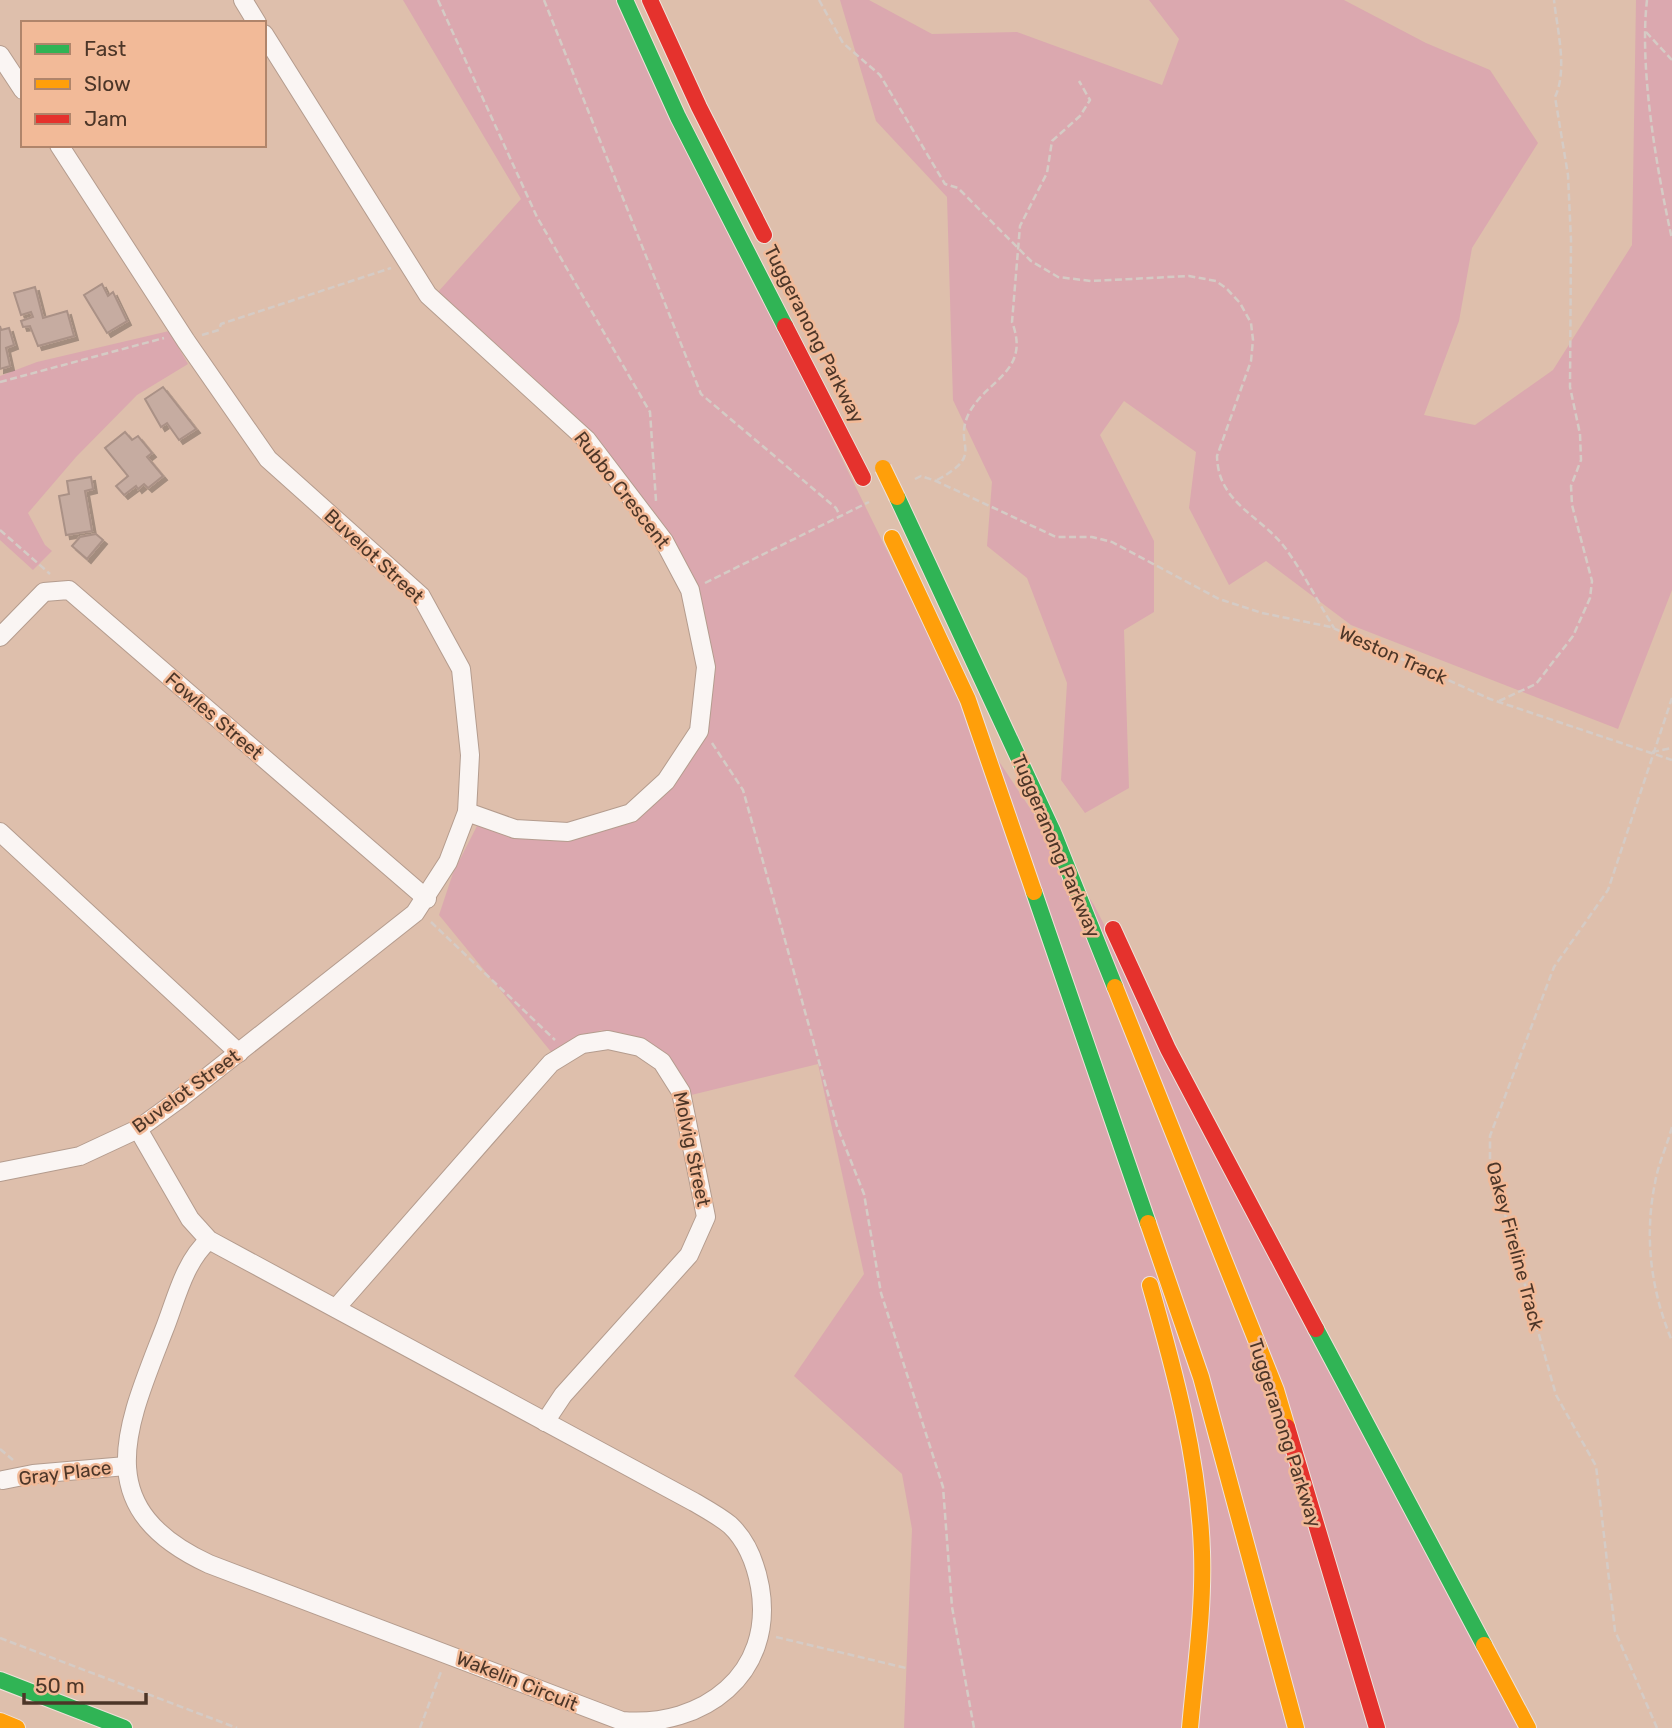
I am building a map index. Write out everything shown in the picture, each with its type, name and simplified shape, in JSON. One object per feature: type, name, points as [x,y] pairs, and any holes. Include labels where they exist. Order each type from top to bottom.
[{"type":"main road","name":"Tuggeranong Parkway","points":[[625,0],[678,117],[874,498]]},
{"type":"main road","name":"Tuggeranong Parkway","points":[[650,0],[699,107],[769,244]]},
{"type":"main road","name":"Tuggeranong Parkway","points":[[879,462],[993,699],[1053,832],[1276,1390],[1377,1728]]},
{"type":"main road","name":"Tuggeranong Parkway","points":[[884,519],[968,700],[1201,1377],[1296,1728]]},
{"type":"main road","points":[[993,699],[1066,826],[1083,863]]},
{"type":"main road","points":[[1035,894],[1141,1256],[1193,1454],[1202,1554],[1190,1728]]},
{"type":"main road","points":[[1106,913],[1173,1060],[1528,1728]]},
{"type":"main road","points":[[0,1680],[124,1728]]},
{"type":"main road","points":[[0,1721],[17,1728]]},
{"type":"street","points":[[243,0],[256,21]]},
{"type":"street","name":"Rubbo Crescent","points":[[266,37],[428,295],[587,440],[654,528],[690,590],[706,667],[699,731],[666,781],[631,813],[568,832],[515,829],[467,812]]},
{"type":"street","points":[[0,55],[21,87]]},
{"type":"street","name":"Buvelot Street","points":[[0,1172],[80,1156],[138,1129],[239,1053],[421,906],[448,862],[467,812],[470,755],[461,669],[421,596],[268,459],[181,333],[60,147]]},
{"type":"street","points":[[0,637],[44,592],[64,589]]},
{"type":"street","name":"Fowles Street","points":[[64,589],[69,590],[421,906]]},
{"type":"street","points":[[0,831],[239,1053]]},
{"type":"street","name":"Molvig Street","points":[[336,1308],[551,1063],[594,1041],[624,1042],[651,1053],[670,1070],[681,1092],[706,1217],[689,1255],[563,1395],[545,1422]]},
{"type":"street","name":"Wakelin Circuit","points":[[138,1129],[190,1219],[209,1240],[694,1502],[731,1526],[753,1560],[762,1611],[759,1633],[746,1666],[725,1693],[686,1716],[641,1723],[603,1715],[184,1552],[147,1520],[132,1494],[126,1466],[131,1419],[191,1263],[199,1249],[209,1240]]},
{"type":"street","name":"Gray Place","points":[[3,1480],[33,1474],[126,1466]]},
{"type":"path","points":[[438,0],[537,218],[650,412],[656,494],[654,528]]},
{"type":"path","points":[[544,0],[701,394],[836,508],[840,516]]},
{"type":"path","points":[[819,0],[843,43],[880,75],[945,184],[958,188],[1031,261],[1058,276],[1091,281],[1189,276],[1216,281],[1240,303],[1251,323],[1254,340],[1251,361],[1217,456],[1217,470],[1229,496],[1284,547],[1334,628]]},
{"type":"path","points":[[1498,702],[1536,684],[1573,636],[1590,598],[1592,581],[1571,496],[1571,486],[1581,460],[1580,434],[1570,387],[1572,240],[1568,175],[1555,97],[1560,74],[1554,0]]},
{"type":"path","points":[[1647,0],[1646,32],[1658,176],[1672,239]]},
{"type":"path","points":[[1646,32],[1672,60]]},
{"type":"path","points":[[936,481],[956,470],[964,461],[966,421],[970,410],[1008,371],[1016,357],[1016,331],[1012,322],[1020,226],[1047,173],[1052,141],[1080,116],[1090,100],[1079,80]]},
{"type":"path","points":[[200,336],[219,330],[220,324],[408,262]]},
{"type":"path","points":[[0,382],[181,333]]},
{"type":"path","name":"Weston Track","points":[[909,482],[921,476],[936,481],[1056,537],[1092,537],[1112,542],[1219,598],[1262,613],[1334,628],[1498,702],[1672,760]]},
{"type":"path","points":[[690,590],[874,498]]},
{"type":"path","points":[[0,530],[41,564],[64,589]]},
{"type":"path","name":"Oakey Fireline Track","points":[[1657,1728],[1615,1631],[1596,1466],[1556,1395],[1490,1161],[1490,1149],[1498,1109],[1524,1052],[1554,967],[1608,890],[1672,698]]},
{"type":"path","points":[[699,725],[743,790],[838,1126],[864,1194],[881,1293],[943,1486],[952,1607],[974,1728]]},
{"type":"path","points":[[1652,752],[1672,748]]},
{"type":"path","points":[[421,906],[427,918],[568,1052]]},
{"type":"path","points":[[1672,1127],[1655,1180],[1649,1238],[1654,1287],[1672,1341]]},
{"type":"path","points":[[759,1633],[906,1668]]},
{"type":"path","points":[[0,1638],[237,1728]]},
{"type":"path","points":[[420,1728],[449,1653]]},
{"type":"shaded area","points":[[403,0],[616,0],[967,713],[1094,905],[1518,1728],[904,1728],[912,1529],[902,1474],[794,1376],[864,1274],[818,1064],[683,1097],[645,1049],[601,1030],[552,1053],[439,915],[453,873],[478,824],[515,834],[634,817],[703,733],[710,667],[669,535],[597,438],[438,292],[521,199]]},
{"type":"shaded area","points":[[840,0],[869,0],[932,34],[1017,32],[1162,85],[1179,39],[1149,0],[1344,0],[1426,43],[1490,70],[1538,143],[1472,248],[1459,321],[1424,415],[1475,425],[1553,370],[1632,245],[1636,0],[1672,0],[1672,590],[1618,729],[1351,625],[1266,561],[1229,585],[1189,508],[1196,452],[1124,401],[1100,435],[1154,541],[1154,612],[1124,630],[1129,788],[1085,813],[1061,780],[1067,683],[1027,578],[987,546],[992,482],[953,400],[947,197],[876,121]]},
{"type":"shaded area","points":[[169,331],[188,364],[137,395],[76,457],[28,513],[45,545],[52,551],[33,570],[0,540],[0,376],[37,362]]},
{"type":"building","points":[[102,284],[108,296],[113,292],[127,321],[107,333],[84,295]]},
{"type":"building","points":[[35,287],[43,318],[67,311],[74,336],[38,346],[30,326],[23,327],[21,321],[33,317],[31,312],[21,315],[14,293]]},
{"type":"building","points":[[0,326],[1,330],[9,328],[14,345],[6,348],[10,366],[0,369]]},
{"type":"building","points":[[163,387],[196,429],[179,440],[167,423],[161,427],[145,399]]},
{"type":"building","points":[[125,432],[132,440],[138,436],[152,453],[147,457],[163,476],[148,488],[144,484],[138,489],[136,486],[124,495],[116,486],[128,476],[105,448]]},
{"type":"building","points":[[91,477],[93,489],[85,491],[92,531],[66,535],[59,496],[69,494],[67,481]]},
{"type":"building","points":[[96,534],[103,540],[87,559],[72,546],[80,537]]},
{"type":"traffic: fast","points":[[625,0],[678,117],[785,326]]},
{"type":"traffic: fast","points":[[897,497],[1053,832],[1115,987]]},
{"type":"traffic: fast","points":[[1034,892],[1148,1223]]},
{"type":"traffic: fast","points":[[1316,1329],[1484,1645]]},
{"type":"traffic: fast","points":[[0,1680],[124,1728]]},
{"type":"traffic: slow","points":[[883,468],[897,497]]},
{"type":"traffic: slow","points":[[892,538],[968,700],[1034,892]]},
{"type":"traffic: slow","points":[[1115,987],[1276,1390],[1287,1427]]},
{"type":"traffic: slow","points":[[1148,1223],[1201,1377],[1296,1728]]},
{"type":"traffic: slow","points":[[1150,1285],[1184,1417],[1200,1518],[1202,1596],[1190,1728]]},
{"type":"traffic: slow","points":[[1484,1645],[1528,1728]]},
{"type":"traffic: slow","points":[[0,1721],[17,1728]]},
{"type":"traffic: jam","points":[[650,0],[699,107],[764,235]]},
{"type":"traffic: jam","points":[[785,326],[863,478]]},
{"type":"traffic: jam","points":[[1113,929],[1168,1049],[1316,1329]]},
{"type":"traffic: jam","points":[[1287,1427],[1377,1728]]}]
